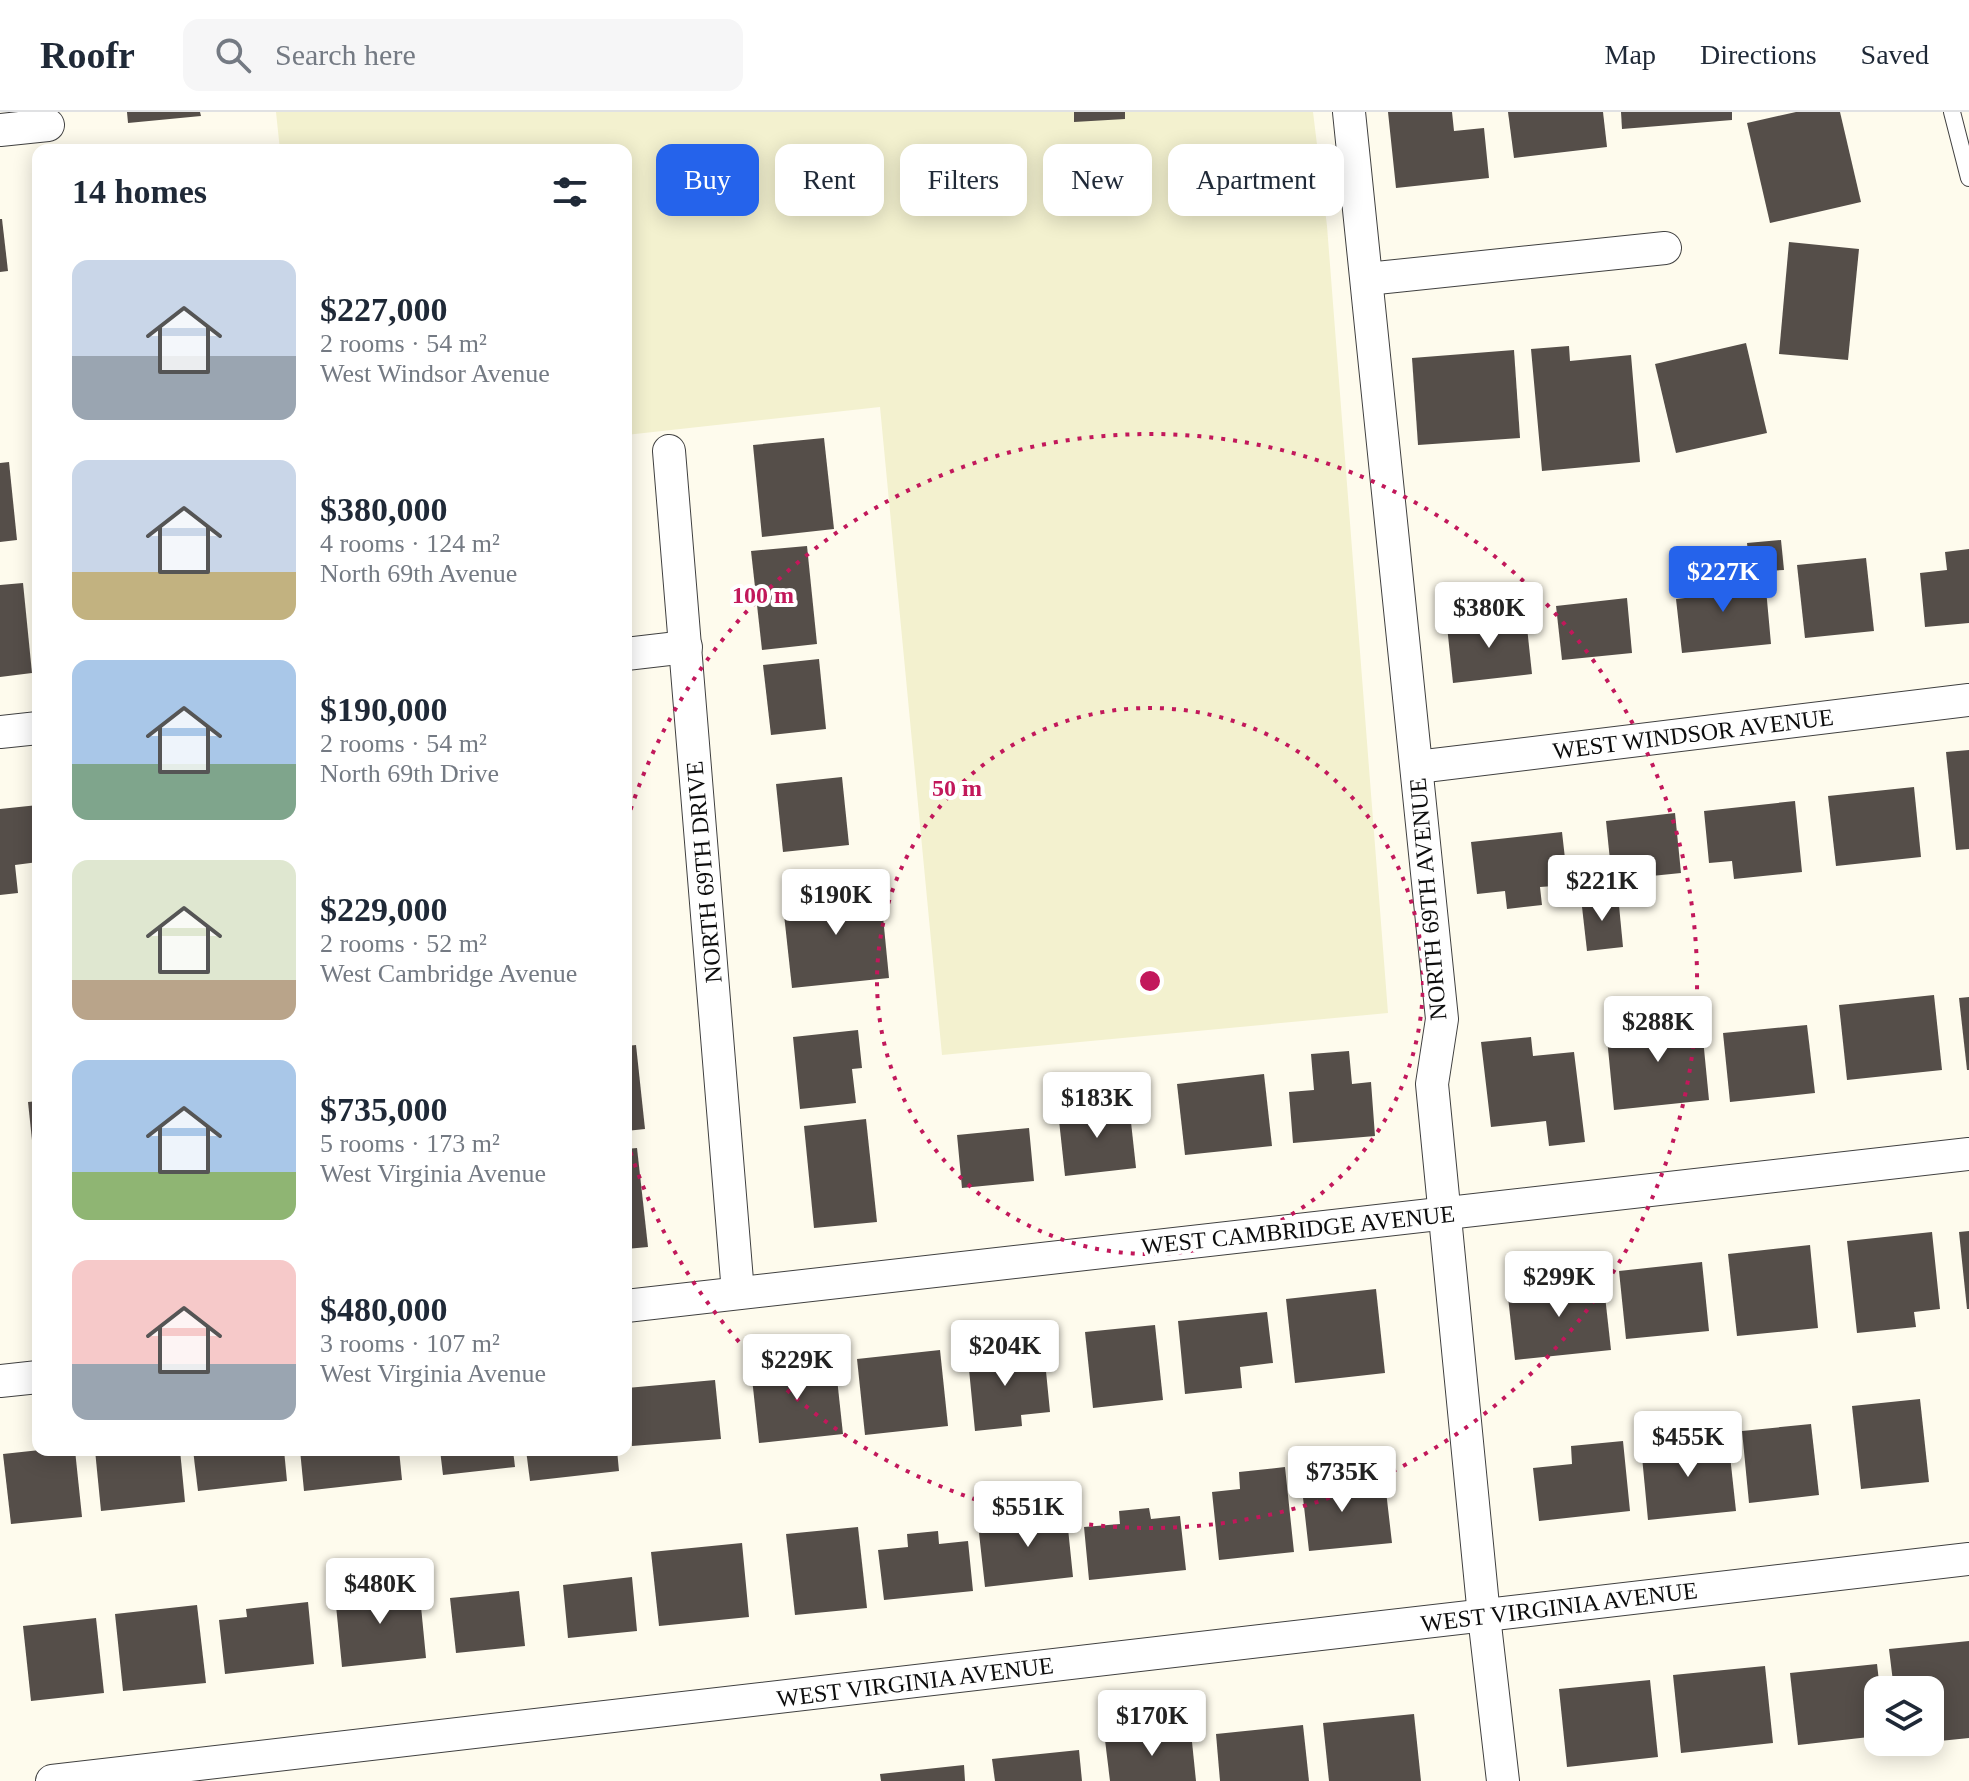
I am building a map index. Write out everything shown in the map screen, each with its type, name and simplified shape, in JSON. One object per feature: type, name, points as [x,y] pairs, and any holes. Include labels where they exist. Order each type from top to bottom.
[{"type":"street","name":"NORTH 69TH AVENUE","points":[[1349,112],[1442,1019],[1432,1084],[1503,1781]]},
{"type":"street","points":[[0,130],[49,129]]},
{"type":"street","points":[[1367,279],[1665,248]]},
{"type":"street","name":"NORTH 69TH DRIVE","points":[[669,451],[738,1293]]},
{"type":"street","points":[[632,653],[686,647]]},
{"type":"street","name":"WEST WINDSOR AVENUE","points":[[1417,767],[1969,700]]},
{"type":"street","points":[[0,732],[32,729]]},
{"type":"street","name":"WEST CAMBRIDGE AVENUE","points":[[632,1305],[1969,1154]]},
{"type":"street","points":[[0,1381],[32,1378]]},
{"type":"street","name":"WEST VIRGINIA AVENUE","points":[[52,1781],[1969,1559]]},
{"type":"lane","points":[[1952,112],[1969,178]]},
{"type":"shaded area","points":[[276,112],[1313,112],[1317,144],[1168,144],[1168,216],[1326,216],[1388,1013],[942,1055],[880,407],[632,434],[632,144],[279,144]]},
{"type":"building","points":[[127,112],[200,112],[201,116],[128,123]]},
{"type":"building","points":[[1074,112],[1125,112],[1125,119],[1074,122]]},
{"type":"building","points":[[1388,112],[1452,112],[1454,131],[1484,128],[1489,178],[1396,188]]},
{"type":"building","points":[[1508,112],[1603,112],[1607,147],[1514,158]]},
{"type":"building","points":[[1621,112],[1732,112],[1732,120],[1622,129]]},
{"type":"building","points":[[1796,112],[1840,112],[1861,202],[1770,223],[1747,123]]},
{"type":"building","points":[[0,219],[8,271],[0,272]]},
{"type":"building","points":[[1789,242],[1859,249],[1848,360],[1779,354]]},
{"type":"building","points":[[1746,343],[1767,433],[1676,453],[1655,364]]},
{"type":"building","points":[[1569,346],[1570,361],[1631,355],[1640,462],[1542,471],[1531,349]]},
{"type":"building","points":[[1514,350],[1520,438],[1418,445],[1412,358]]},
{"type":"building","points":[[824,438],[834,529],[762,537],[753,445]]},
{"type":"building","points":[[9,462],[17,540],[0,542],[0,463]]},
{"type":"building","points":[[1781,540],[1784,570],[1750,572],[1747,543]]},
{"type":"building","points":[[807,546],[817,644],[762,650],[751,551]]},
{"type":"building","points":[[1969,549],[1969,623],[1925,627],[1920,573],[1947,570],[1945,552]]},
{"type":"building","points":[[1866,558],[1874,631],[1805,638],[1797,565]]},
{"type":"building","points":[[1733,563],[1736,592],[1766,589],[1771,644],[1682,653],[1676,599],[1703,596],[1700,566]]},
{"type":"building","points":[[23,583],[32,673],[0,677],[0,585]]},
{"type":"building","points":[[1627,598],[1632,653],[1562,660],[1556,606]]},
{"type":"building","points":[[1526,618],[1532,674],[1453,683],[1447,626]]},
{"type":"building","points":[[819,659],[826,729],[771,735],[763,665]]},
{"type":"building","points":[[1969,750],[1969,849],[1956,850],[1946,752]]},
{"type":"building","points":[[842,777],[849,845],[783,852],[776,784]]},
{"type":"building","points":[[1914,787],[1921,857],[1836,866],[1828,796]]},
{"type":"building","points":[[1795,801],[1802,872],[1734,879],[1732,861],[1709,863],[1704,811]]},
{"type":"building","points":[[32,806],[32,863],[15,865],[18,893],[0,895],[0,809]]},
{"type":"building","points":[[1675,813],[1681,873],[1612,880],[1606,821]]},
{"type":"building","points":[[1562,832],[1568,885],[1540,887],[1542,905],[1507,909],[1505,891],[1477,894],[1471,842]]},
{"type":"building","points":[[880,886],[889,978],[792,988],[782,896]]},
{"type":"building","points":[[1618,895],[1623,947],[1587,951],[1581,898]]},
{"type":"building","points":[[1934,995],[1942,1070],[1847,1080],[1839,1005]]},
{"type":"building","points":[[1969,997],[1969,1070],[1967,1070],[1959,998]]},
{"type":"building","points":[[1701,1018],[1709,1100],[1614,1110],[1606,1028]]},
{"type":"building","points":[[1807,1025],[1815,1093],[1730,1102],[1723,1033]]},
{"type":"building","points":[[858,1030],[862,1068],[852,1069],[856,1103],[800,1109],[793,1037]]},
{"type":"building","points":[[1531,1037],[1533,1056],[1574,1052],[1585,1142],[1549,1146],[1546,1121],[1491,1127],[1481,1042]]},
{"type":"building","points":[[632,1045],[636,1045],[645,1129],[632,1130]]},
{"type":"building","points":[[1349,1051],[1352,1084],[1371,1082],[1375,1136],[1293,1143],[1289,1092],[1314,1090],[1311,1054]]},
{"type":"building","points":[[1264,1074],[1272,1146],[1185,1155],[1177,1084]]},
{"type":"building","points":[[28,1102],[32,1102],[32,1140]]},
{"type":"building","points":[[1129,1104],[1136,1168],[1065,1176],[1058,1111]]},
{"type":"building","points":[[866,1119],[877,1222],[814,1228],[804,1126]]},
{"type":"building","points":[[1029,1128],[1034,1181],[962,1188],[957,1135]]},
{"type":"building","points":[[632,1148],[637,1148],[648,1247],[632,1248]]},
{"type":"building","points":[[1969,1231],[1969,1309],[1967,1309],[1959,1232]]},
{"type":"building","points":[[1932,1232],[1940,1309],[1914,1312],[1916,1327],[1857,1333],[1847,1241]]},
{"type":"building","points":[[1810,1245],[1818,1328],[1737,1336],[1728,1254]]},
{"type":"building","points":[[1702,1262],[1709,1331],[1626,1339],[1619,1271]]},
{"type":"building","points":[[1603,1278],[1611,1350],[1515,1360],[1507,1288]]},
{"type":"building","points":[[1376,1289],[1385,1373],[1295,1383],[1286,1299]]},
{"type":"building","points":[[1267,1312],[1273,1363],[1240,1367],[1242,1388],[1185,1394],[1178,1321]]},
{"type":"building","points":[[1155,1325],[1163,1400],[1093,1408],[1085,1332]]},
{"type":"building","points":[[1012,1344],[1014,1364],[1045,1361],[1050,1412],[1021,1415],[1022,1426],[975,1431],[967,1349]]},
{"type":"building","points":[[940,1350],[948,1426],[865,1435],[857,1359]]},
{"type":"building","points":[[835,1360],[843,1434],[759,1443],[751,1369]]},
{"type":"building","points":[[715,1380],[721,1439],[632,1446],[632,1388]]},
{"type":"building","points":[[1920,1399],[1929,1482],[1861,1489],[1852,1406]]},
{"type":"building","points":[[1811,1424],[1819,1495],[1749,1503],[1742,1431]]},
{"type":"building","points":[[1728,1437],[1736,1511],[1648,1520],[1641,1446]]},
{"type":"building","points":[[1623,1441],[1630,1511],[1539,1521],[1533,1468],[1572,1464],[1571,1446]]},
{"type":"building","points":[[32,1451],[32,1456],[76,1456],[82,1517],[11,1524],[3,1454]]},
{"type":"building","points":[[96,1456],[181,1456],[185,1502],[101,1511]]},
{"type":"building","points":[[194,1456],[285,1456],[287,1481],[198,1491]]},
{"type":"building","points":[[301,1456],[400,1456],[402,1480],[304,1491]]},
{"type":"building","points":[[441,1456],[514,1456],[515,1467],[443,1475]]},
{"type":"building","points":[[527,1456],[618,1456],[619,1471],[530,1481]]},
{"type":"building","points":[[1285,1467],[1294,1552],[1219,1560],[1212,1492],[1240,1489],[1239,1472]]},
{"type":"building","points":[[1333,1467],[1336,1497],[1386,1491],[1392,1543],[1309,1551],[1300,1471]]},
{"type":"building","points":[[1149,1508],[1151,1519],[1180,1516],[1186,1570],[1089,1580],[1084,1527],[1120,1524],[1119,1511]]},
{"type":"building","points":[[1066,1509],[1073,1577],[985,1587],[979,1533],[1007,1530],[1005,1515]]},
{"type":"building","points":[[858,1527],[867,1608],[795,1615],[786,1534]]},
{"type":"building","points":[[938,1531],[939,1544],[968,1541],[973,1591],[884,1600],[878,1550],[908,1547],[907,1534]]},
{"type":"building","points":[[742,1543],[749,1617],[659,1626],[651,1552]]},
{"type":"building","points":[[632,1577],[637,1631],[568,1638],[563,1585]]},
{"type":"building","points":[[419,1586],[426,1658],[342,1667],[335,1595]]},
{"type":"building","points":[[519,1591],[525,1646],[456,1653],[450,1598]]},
{"type":"building","points":[[308,1602],[314,1664],[225,1674],[219,1620],[247,1617],[246,1609]]},
{"type":"building","points":[[197,1605],[206,1683],[123,1691],[115,1614]]},
{"type":"building","points":[[96,1618],[104,1693],[31,1701],[23,1626]]},
{"type":"building","points":[[1969,1641],[1969,1738],[1944,1741],[1944,1676],[1892,1676],[1889,1649]]},
{"type":"building","points":[[1877,1664],[1878,1676],[1864,1676],[1864,1738],[1798,1745],[1790,1673]]},
{"type":"building","points":[[1765,1666],[1773,1743],[1681,1753],[1673,1675]]},
{"type":"building","points":[[1650,1680],[1658,1757],[1567,1767],[1559,1689]]},
{"type":"building","points":[[1414,1714],[1421,1781],[1329,1781],[1323,1723]]},
{"type":"building","points":[[1303,1725],[1309,1781],[1220,1781],[1216,1734]]},
{"type":"building","points":[[1191,1732],[1196,1781],[1110,1781],[1105,1740]]},
{"type":"building","points":[[1079,1750],[1082,1781],[995,1781],[992,1759]]},
{"type":"building","points":[[964,1765],[965,1781],[881,1781],[880,1774]]}]
